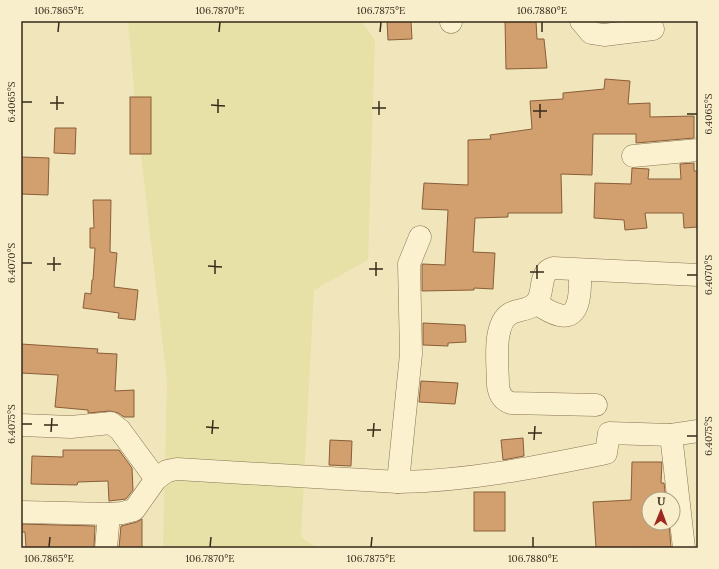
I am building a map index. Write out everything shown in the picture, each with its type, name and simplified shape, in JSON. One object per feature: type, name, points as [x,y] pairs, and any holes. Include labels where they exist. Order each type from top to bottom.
[{"type":"street","points":[[581,21],[591,34],[604,35],[653,29]]},
{"type":"street","points":[[633,156],[698,150]]},
{"type":"street","points":[[398,482],[411,354],[409,264],[420,237]]},
{"type":"street","points":[[596,405],[511,403],[501,397],[498,385],[498,334],[501,322],[512,312],[524,310],[536,303],[540,294],[544,275],[549,269],[698,275]]},
{"type":"street","points":[[536,303],[557,315],[568,314],[574,311],[578,306],[580,294],[580,270]]},
{"type":"street","points":[[21,425],[71,427],[111,424],[120,430],[156,479]]},
{"type":"street","points":[[21,512],[109,514],[134,510],[156,479],[167,471],[192,469],[398,482],[462,479],[528,469],[606,453],[609,433],[671,436],[698,431]]},
{"type":"street","points":[[671,436],[684,548]]},
{"type":"street","points":[[106,548],[109,514]]},
{"type":"shaded area","points":[[128,21],[361,21],[375,40],[368,260],[314,290],[301,537],[317,548],[163,548],[167,382],[136,112]]},
{"type":"building","points":[[387,21],[411,21],[412,39],[388,40]]},
{"type":"building","points":[[505,21],[536,21],[537,39],[544,39],[547,68],[506,69]]},
{"type":"building","points":[[605,79],[630,81],[628,104],[650,103],[650,117],[694,116],[694,138],[636,143],[636,134],[593,134],[592,175],[561,174],[562,213],[508,213],[508,217],[475,218],[473,252],[495,253],[493,289],[474,288],[474,290],[422,291],[422,264],[445,265],[448,210],[422,209],[424,183],[468,185],[468,140],[491,139],[490,135],[532,129],[530,101],[563,99],[563,93],[604,89]]},
{"type":"building","points":[[130,97],[151,97],[151,154],[130,154]]},
{"type":"building","points":[[55,128],[76,128],[75,154],[54,153]]},
{"type":"building","points":[[21,157],[49,158],[48,195],[21,194]]},
{"type":"building","points":[[694,163],[694,171],[698,171],[698,227],[684,228],[683,213],[645,213],[647,228],[625,230],[624,220],[594,218],[595,183],[631,184],[632,168],[649,169],[648,179],[681,179],[680,164]]},
{"type":"building","points":[[93,200],[111,200],[110,252],[117,253],[114,287],[138,290],[135,320],[118,318],[119,313],[83,308],[85,293],[91,294],[93,280],[95,248],[90,248],[90,228],[94,228]]},
{"type":"building","points":[[423,323],[465,325],[466,342],[448,343],[448,346],[423,345]]},
{"type":"building","points":[[21,344],[98,349],[97,353],[117,354],[115,391],[134,390],[134,417],[124,417],[118,413],[110,411],[88,413],[88,410],[55,407],[58,375],[21,373]]},
{"type":"building","points":[[421,381],[458,383],[455,404],[419,402]]},
{"type":"building","points":[[523,438],[524,456],[503,460],[501,440]]},
{"type":"building","points":[[330,440],[352,441],[351,466],[329,465]]},
{"type":"building","points":[[63,450],[119,450],[132,468],[133,490],[126,499],[109,501],[108,481],[78,482],[77,485],[31,484],[32,456],[63,457]]},
{"type":"building","points":[[632,462],[662,462],[661,483],[664,483],[665,491],[641,491],[641,531],[670,531],[671,547],[596,548],[593,502],[631,500]]},
{"type":"building","points":[[474,492],[505,492],[505,531],[474,531]]},
{"type":"building","points":[[142,519],[142,548],[119,548],[121,526],[137,522]]},
{"type":"building","points":[[21,524],[95,526],[94,548],[26,548],[25,532],[21,532]]}]
